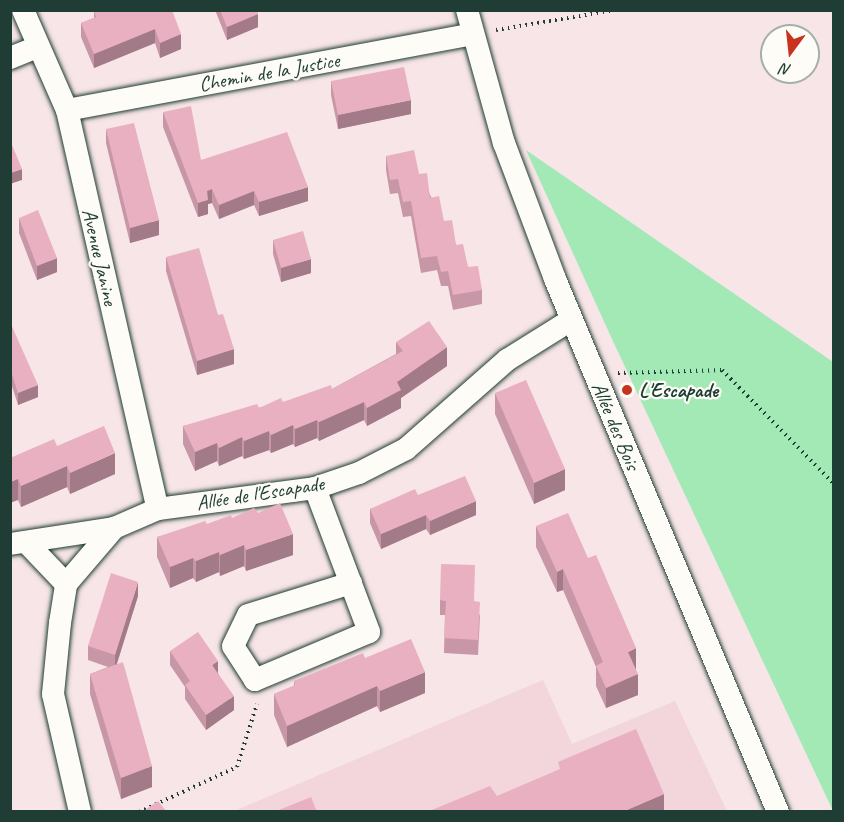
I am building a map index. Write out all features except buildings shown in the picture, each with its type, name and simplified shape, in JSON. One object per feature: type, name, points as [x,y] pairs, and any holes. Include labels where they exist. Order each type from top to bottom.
[{"type":"street","name":"Avenue Janine","points":[[23,10],[37,47],[67,110],[158,509]]},
{"type":"street","name":"Allée des Bois","points":[[467,10],[504,143],[571,320],[778,812]]},
{"type":"street","name":"Chemin de la Justice","points":[[67,110],[472,34]]},
{"type":"street","points":[[10,58],[37,47]]},
{"type":"street","name":"Allée de l'Escapade","points":[[18,543],[114,528],[158,509],[315,488],[359,473],[406,449],[507,360],[571,320]]},
{"type":"street","points":[[315,488],[351,584],[369,632],[255,680],[233,646],[248,615],[351,584]]},
{"type":"street","points":[[80,812],[53,694],[66,584],[114,528]]},
{"type":"street","points":[[18,543],[66,584]]},
{"type":"path","points":[[472,34],[616,10]]},
{"type":"path","points":[[594,373],[722,370],[834,484]]},
{"type":"path","points":[[139,812],[237,767],[261,694],[255,680]]},
{"type":"shaded area","points":[[543,680],[572,744],[675,701],[727,811],[232,812]]},
{"type":"green space","points":[[526,150],[833,362],[833,811],[612,339]]},
{"type":"place","name":"L'Escapade","points":[[627,390]]}]
